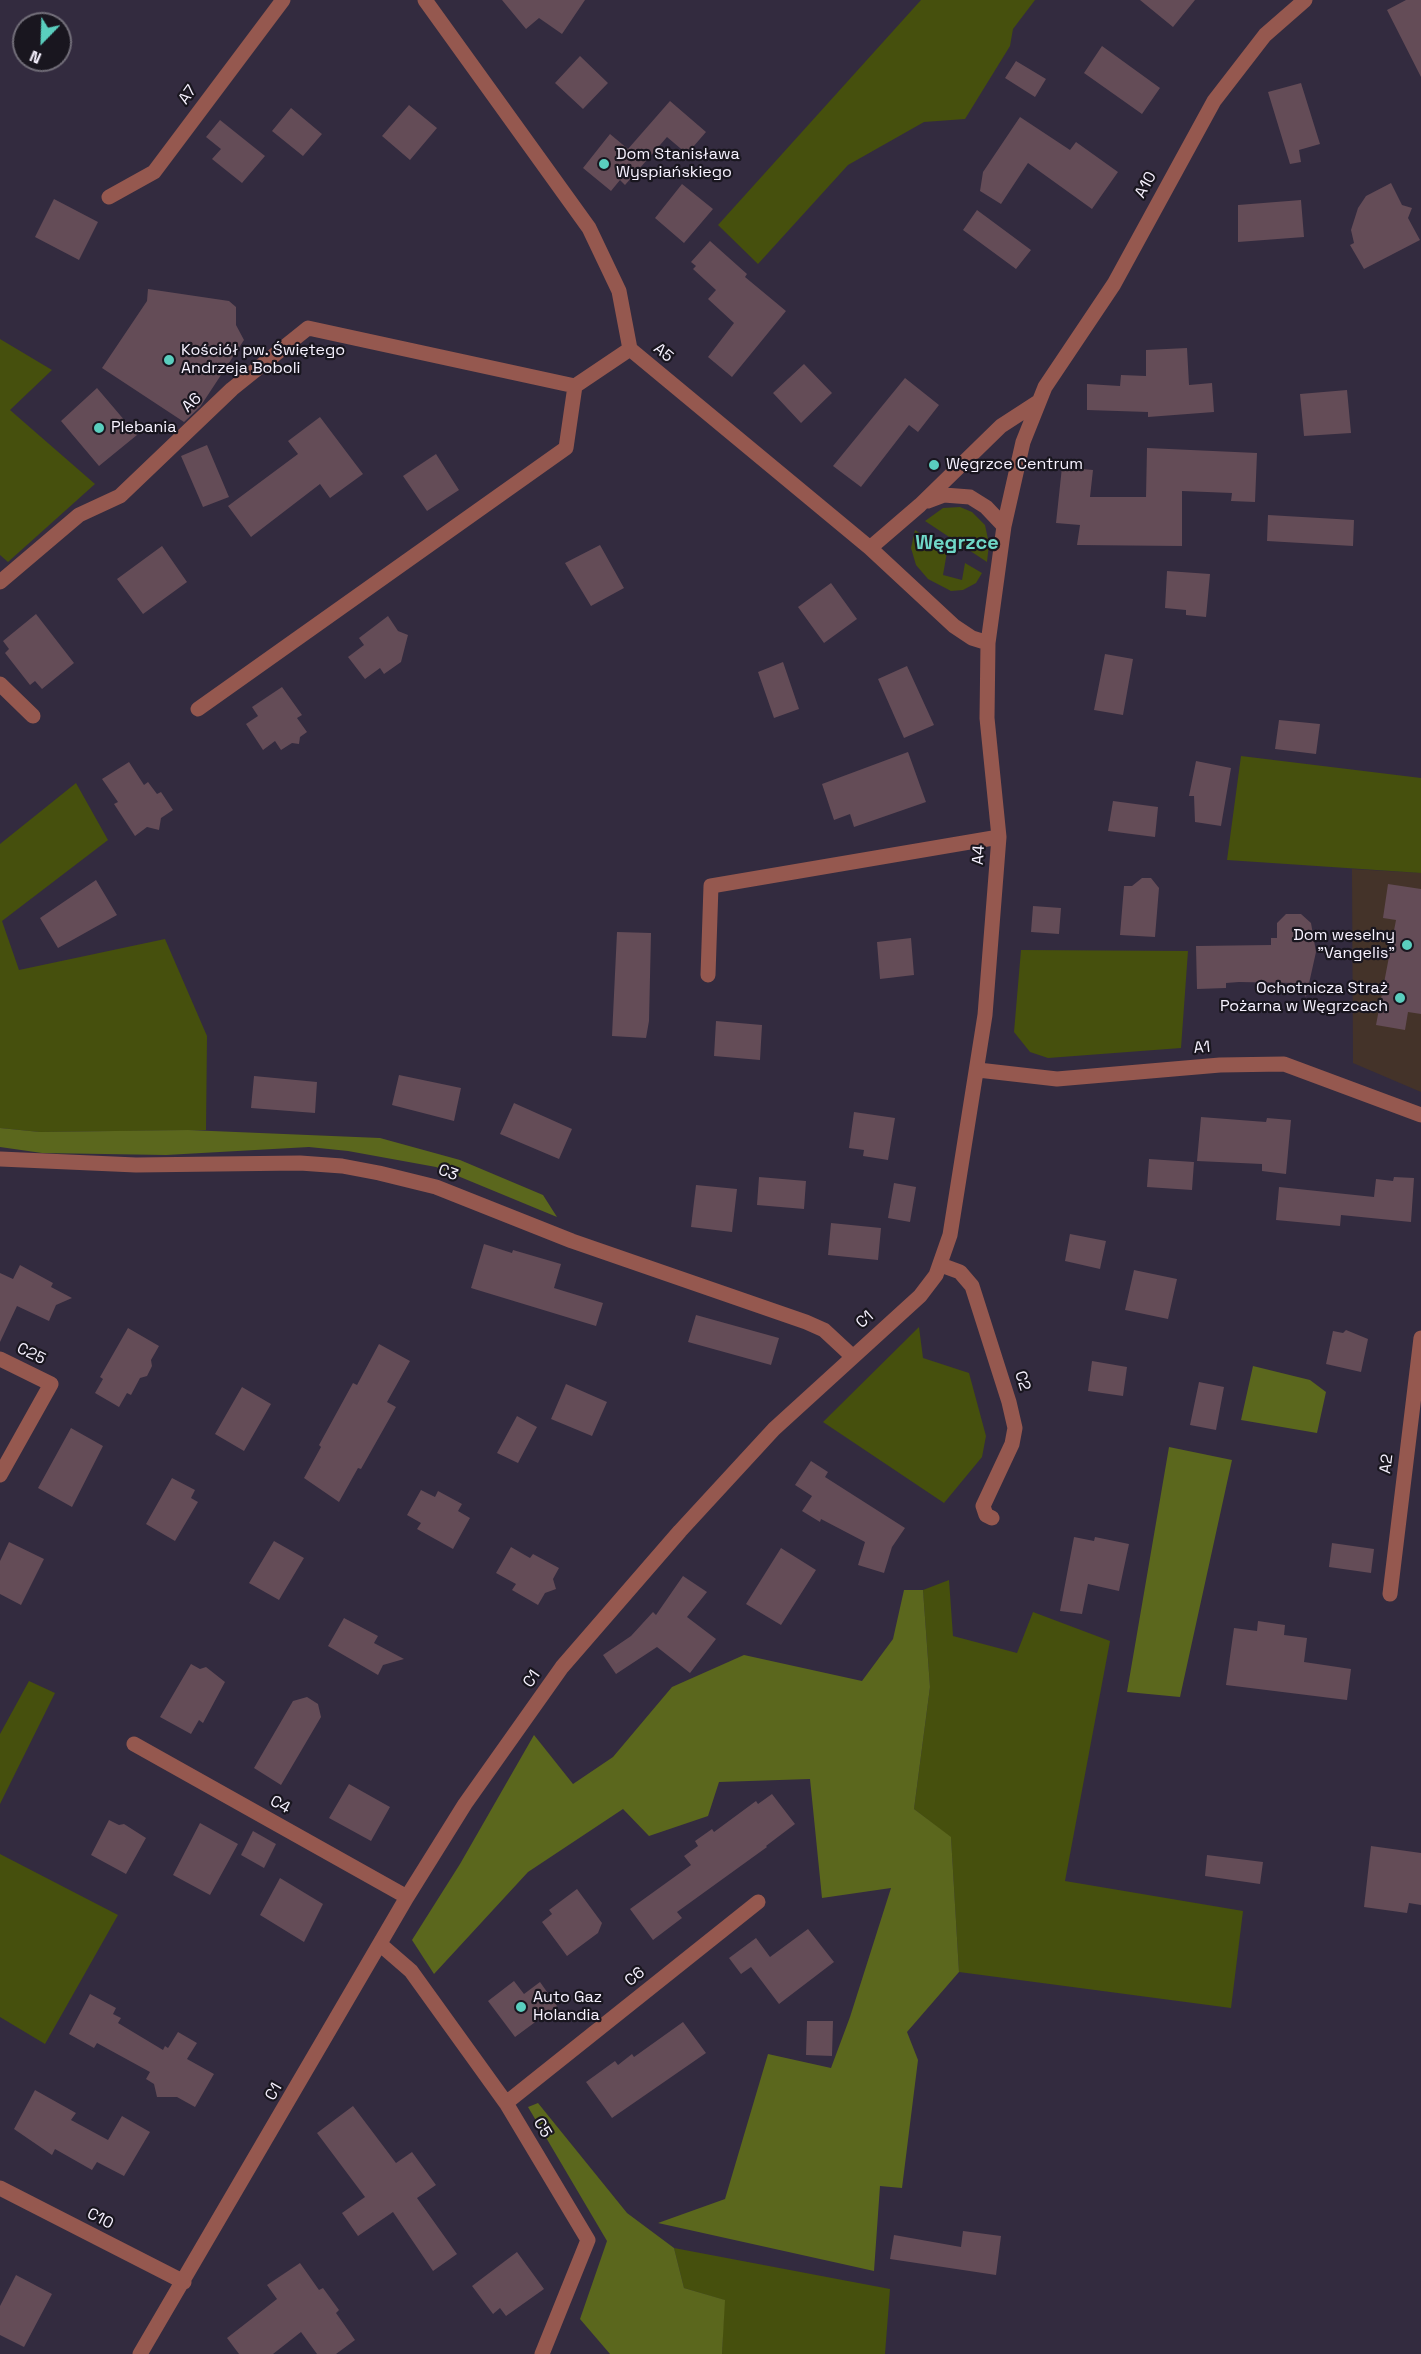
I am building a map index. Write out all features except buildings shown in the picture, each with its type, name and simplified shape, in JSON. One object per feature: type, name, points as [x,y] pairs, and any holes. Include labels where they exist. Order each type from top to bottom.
[{"type":"street","name":"A7","points":[[109,197],[154,172],[283,0]]},
{"type":"street","name":"A5","points":[[425,0],[589,228],[619,291],[630,349],[870,548],[954,626],[972,638],[988,643]]},
{"type":"street","name":"A10","points":[[988,643],[1004,526],[1018,458],[1038,402],[1052,375],[1114,284],[1223,87],[1265,35],[1305,0]]},
{"type":"street","name":"A6","points":[[0,582],[79,515],[120,496],[232,389],[308,328],[575,386]]},
{"type":"street","points":[[198,709],[566,448],[575,386],[630,349]]},
{"type":"street","name":"A10","points":[[870,548],[920,505],[1001,426],[1038,402]]},
{"type":"street","name":"A10","points":[[920,505],[944,495],[970,497],[986,507],[1004,526]]},
{"type":"street","name":"A4","points":[[978,1070],[987,996],[999,837],[987,718],[988,643]]},
{"type":"street","points":[[0,684],[33,716]]},
{"type":"street","points":[[708,975],[711,886],[999,837]]},
{"type":"street","name":"A1","points":[[978,1070],[1057,1079],[1220,1065],[1284,1064],[1421,1116]]},
{"type":"street","name":"C1","points":[[140,2354],[407,1897],[465,1804],[562,1667],[680,1531],[752,1454],[810,1394],[920,1296],[941,1265],[950,1235],[978,1070]]},
{"type":"street","name":"C3","points":[[0,1159],[136,1165],[300,1163],[342,1166],[379,1173],[436,1187],[572,1241],[806,1322],[824,1330],[852,1356]]},
{"type":"street","name":"C2","points":[[941,1265],[960,1272],[972,1286],[1015,1428],[1012,1444],[983,1506],[986,1515],[992,1518]]},
{"type":"street","name":"A2","points":[[1390,1594],[1421,1338]]},
{"type":"street","name":"C25","points":[[0,1359],[51,1384],[0,1475]]},
{"type":"street","name":"C4","points":[[134,1744],[407,1897]]},
{"type":"street","name":"C6","points":[[506,2103],[758,1902]]},
{"type":"street","name":"C5","points":[[381,1945],[411,1971],[506,2103],[588,2240],[542,2354]]},
{"type":"street","name":"C10","points":[[0,2188],[184,2282]]},
{"type":"shaded area","points":[[1352,869],[1421,873],[1421,1092],[1353,1063]]},
{"type":"green space","points":[[921,0],[1035,0],[1013,29],[1010,46],[965,119],[924,122],[848,165],[758,264],[718,225]]},
{"type":"green space","points":[[0,339],[52,370],[10,410],[95,484],[8,562],[0,555]]},
{"type":"green space","points":[[960,507],[972,512],[985,525],[989,544],[987,562],[925,521],[943,508]]},
{"type":"green space","points":[[915,530],[947,552],[943,575],[962,580],[965,563],[982,573],[976,583],[963,590],[951,591],[928,579],[916,565],[911,548]]},
{"type":"green space","points":[[1241,756],[1421,778],[1421,873],[1227,860]]},
{"type":"green space","points":[[76,783],[108,840],[2,921],[19,970],[165,939],[207,1036],[206,1130],[40,1132],[0,1128],[0,844]]},
{"type":"green space","points":[[1021,950],[1188,951],[1181,1048],[1048,1058],[1030,1052],[1014,1032]]},
{"type":"green space","points":[[0,1128],[40,1132],[188,1130],[380,1138],[460,1160],[543,1195],[557,1217],[436,1167],[348,1151],[309,1147],[166,1155],[42,1153],[0,1147]]},
{"type":"green space","points":[[919,1327],[923,1358],[969,1373],[986,1436],[982,1457],[944,1503],[823,1422]]},
{"type":"green space","points":[[1253,1366],[1310,1380],[1326,1392],[1317,1433],[1241,1420]]},
{"type":"green space","points":[[1169,1447],[1232,1460],[1180,1697],[1127,1692]]},
{"type":"green space","points":[[949,1580],[953,1636],[1017,1653],[1033,1612],[1110,1641],[1065,1881],[1243,1911],[1231,2008],[959,1972],[951,1838],[914,1809],[930,1687],[923,1590]]},
{"type":"green space","points":[[904,1590],[923,1590],[930,1687],[914,1809],[951,1837],[959,1972],[907,2032],[918,2060],[902,2188],[880,2186],[874,2271],[658,2223],[725,2199],[768,2054],[831,2068],[850,2017],[891,1888],[822,1898],[810,1779],[719,1782],[708,1816],[649,1836],[623,1809],[528,1872],[434,1974],[412,1940],[460,1864],[534,1735],[573,1784],[613,1757],[672,1687],[744,1655],[862,1681],[893,1639]]},
{"type":"green space","points":[[29,1681],[55,1693],[0,1804],[0,1734]]},
{"type":"green space","points":[[0,1854],[118,1915],[45,2044],[0,2017]]},
{"type":"green space","points":[[538,2103],[627,2213],[674,2248],[684,2288],[725,2300],[722,2354],[610,2354],[580,2319],[607,2241],[528,2107]]},
{"type":"green space","points":[[674,2248],[890,2289],[885,2354],[722,2354],[724,2300],[684,2288]]},
{"type":"place","name":"Dom Stanisława Wyspiańskiego","points":[[604,164]]},
{"type":"place","name":"Kościół pw. Świętego Andrzeja Boboli","points":[[169,360]]},
{"type":"place","name":"Plebania","points":[[99,428]]},
{"type":"place","name":"Węgrzce Centrum","points":[[934,465]]},
{"type":"place","name":"Dom weselny \"Vangelis\"","points":[[1407,945]]},
{"type":"place","name":"Ochotnicza Straż Pożarna w Węgrzcach","points":[[1400,998]]},
{"type":"place","name":"Auto Gaz Holandia","points":[[521,2007]]},
{"type":"district","name":"Węgrzce","points":[[957,544]]}]
